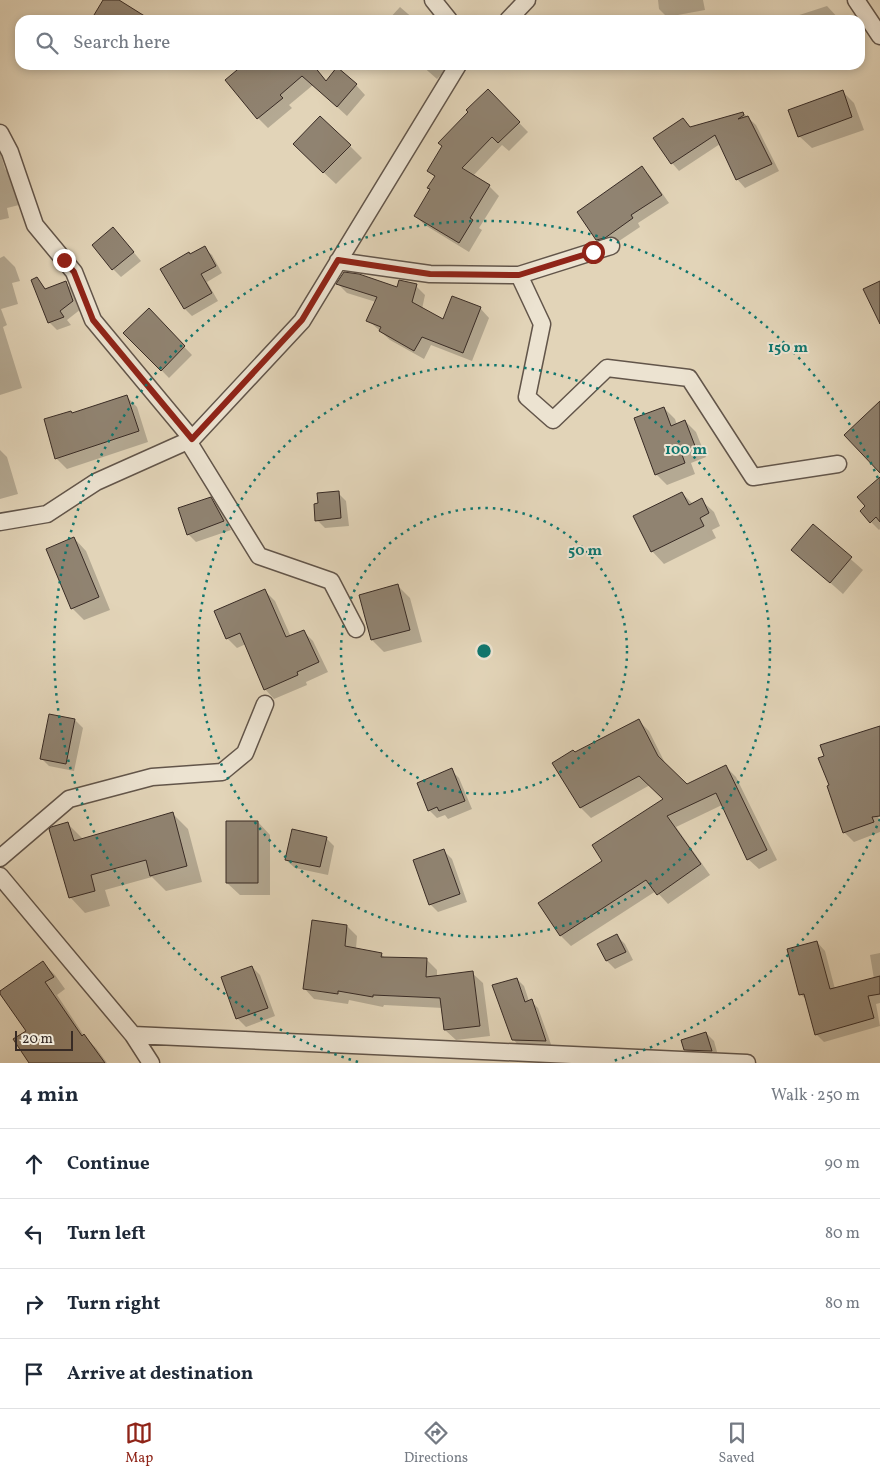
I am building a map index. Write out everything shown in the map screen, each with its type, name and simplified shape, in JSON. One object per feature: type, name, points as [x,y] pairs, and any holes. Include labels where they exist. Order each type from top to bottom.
[{"type":"street","points":[[432,0],[446,15]]},
{"type":"street","points":[[513,15],[527,0]]},
{"type":"street","points":[[856,0],[880,36]]},
{"type":"street","points":[[0,522],[47,514],[96,482],[190,440],[302,320],[455,70]]},
{"type":"street","points":[[0,133],[10,152],[35,225],[74,272],[93,320],[190,440],[259,556],[331,581],[356,629]]},
{"type":"street","points":[[338,260],[430,274],[519,275],[612,246]]},
{"type":"street","points":[[519,275],[542,324],[527,396],[553,420],[607,368],[689,378],[753,478],[838,464]]},
{"type":"street","points":[[0,858],[70,799],[152,776],[222,772],[245,753],[265,704]]},
{"type":"street","points":[[0,876],[133,1034],[151,1063]]},
{"type":"street","points":[[133,1034],[747,1063]]},
{"type":"building","points":[[103,0],[119,0],[143,15],[94,15]]},
{"type":"building","points":[[237,70],[317,70],[326,81],[335,70],[341,70],[357,84],[337,107],[302,76],[280,95],[283,98],[257,119],[225,80]]},
{"type":"building","points":[[488,89],[520,122],[498,143],[492,137],[462,168],[490,185],[470,218],[473,220],[459,243],[414,216],[430,189],[427,188],[435,176],[427,171],[442,146],[438,143],[468,112],[466,110]]},
{"type":"building","points":[[843,90],[852,117],[798,137],[788,110]]},
{"type":"building","points":[[743,112],[744,115],[738,119],[748,116],[772,164],[736,180],[715,135],[671,164],[653,138],[683,118],[690,127]]},
{"type":"building","points":[[320,116],[351,145],[323,173],[293,144]]},
{"type":"building","points":[[642,166],[662,195],[631,215],[633,218],[605,238],[596,240],[577,212]]},
{"type":"building","points":[[113,227],[134,252],[112,270],[92,245]]},
{"type":"building","points":[[205,246],[216,266],[201,274],[212,293],[184,309],[160,269],[189,252],[190,254]]},
{"type":"building","points":[[344,272],[359,274],[397,287],[399,280],[417,284],[412,302],[443,319],[452,296],[481,307],[463,353],[422,337],[414,351],[379,331],[381,327],[366,321],[377,297],[336,284]]},
{"type":"building","points":[[37,277],[45,289],[66,281],[73,301],[60,311],[64,317],[48,323],[31,280]]},
{"type":"building","points":[[880,281],[880,324],[863,289]]},
{"type":"building","points":[[149,308],[185,346],[161,371],[123,333]]},
{"type":"building","points":[[127,395],[139,431],[55,459],[44,419],[71,411],[72,413]]},
{"type":"building","points":[[880,401],[880,473],[844,435]]},
{"type":"building","points":[[664,407],[671,426],[685,420],[695,446],[681,452],[685,463],[655,475],[634,418]]},
{"type":"building","points":[[880,477],[880,522],[876,517],[870,523],[860,511],[865,506],[857,497]]},
{"type":"building","points":[[339,491],[341,518],[315,521],[314,504],[318,503],[317,493]]},
{"type":"building","points":[[682,492],[689,505],[702,498],[709,513],[700,518],[704,526],[651,552],[633,516]]},
{"type":"building","points":[[211,497],[224,521],[187,535],[178,508]]},
{"type":"building","points":[[813,524],[852,557],[830,583],[791,550]]},
{"type":"building","points":[[74,537],[99,597],[71,609],[46,549]]},
{"type":"building","points":[[398,584],[410,630],[371,640],[359,595]]},
{"type":"building","points":[[265,589],[286,637],[304,630],[319,662],[297,672],[298,675],[264,690],[240,633],[226,639],[214,611]]},
{"type":"building","points":[[49,714],[75,719],[66,764],[40,759]]},
{"type":"building","points":[[639,719],[658,756],[687,784],[726,765],[767,850],[747,860],[716,793],[667,816],[701,864],[657,895],[646,880],[560,936],[538,903],[602,861],[592,845],[663,799],[639,776],[580,808],[552,763],[573,750],[575,752]]},
{"type":"building","points":[[880,726],[880,816],[872,817],[874,822],[843,833],[827,786],[829,785],[818,758],[824,756],[820,745]]},
{"type":"building","points":[[452,768],[465,801],[439,811],[437,807],[428,811],[417,783]]},
{"type":"building","points":[[173,812],[187,866],[150,876],[146,860],[91,875],[95,891],[69,898],[49,829],[51,827],[68,822],[74,841]]},
{"type":"building","points":[[226,821],[258,821],[258,883],[226,883]]},
{"type":"building","points":[[292,829],[327,837],[320,867],[285,860]]},
{"type":"building","points":[[444,849],[460,894],[429,905],[413,860]]},
{"type":"building","points":[[312,920],[347,925],[345,946],[382,953],[381,957],[427,958],[426,977],[473,971],[480,1026],[444,1030],[440,998],[373,995],[373,997],[338,991],[338,994],[303,989]]},
{"type":"building","points":[[617,934],[626,952],[606,961],[597,944]]},
{"type":"building","points":[[817,941],[830,989],[880,976],[880,994],[868,996],[874,1018],[815,1035],[804,994],[799,995],[787,949]]},
{"type":"building","points":[[43,961],[54,977],[45,982],[82,1036],[84,1034],[105,1063],[29,1063],[13,1039],[26,1031],[0,994],[0,991]]},
{"type":"building","points":[[252,966],[268,1008],[236,1019],[221,977]]},
{"type":"building","points":[[517,978],[525,1002],[532,999],[546,1041],[512,1040],[492,985]]},
{"type":"building","points":[[706,1032],[712,1051],[684,1050],[681,1040]]},
{"type":"route","points":[[64,260],[74,272],[93,320],[192,439],[302,320],[338,260],[430,274],[519,275],[593,252]]}]
